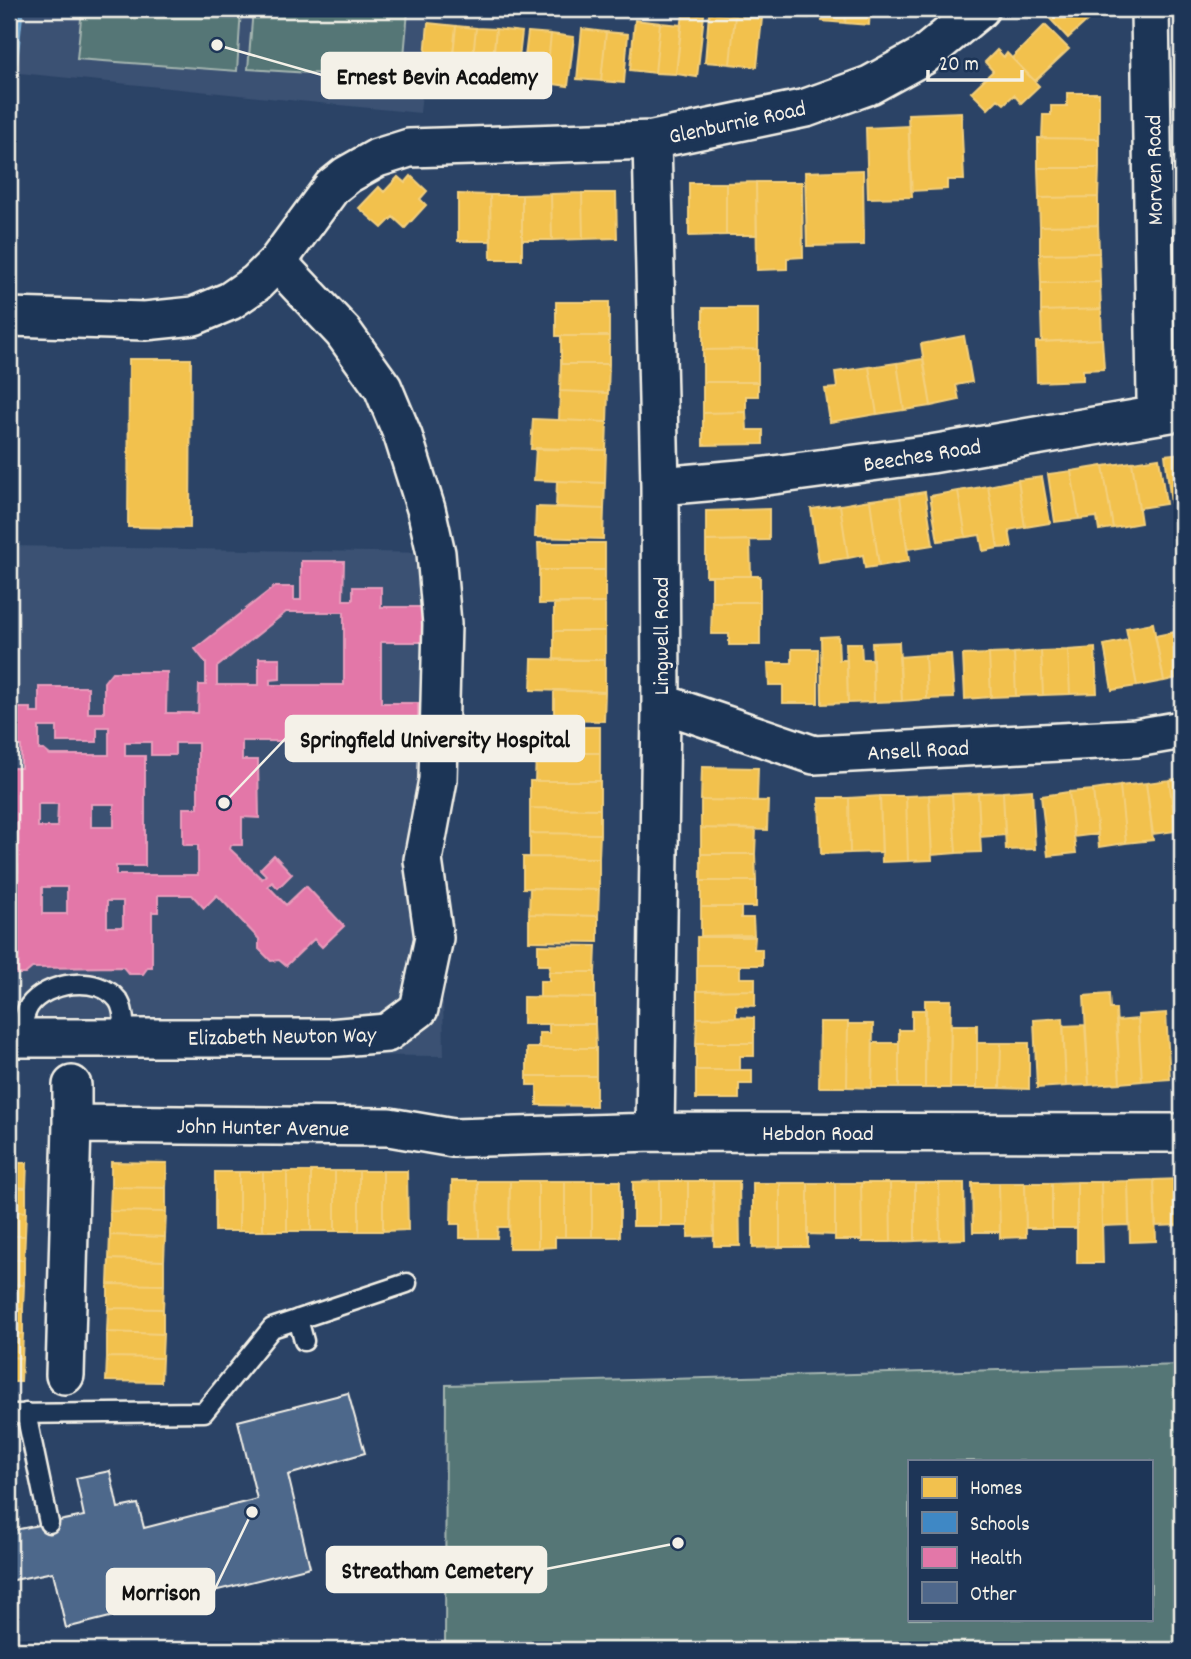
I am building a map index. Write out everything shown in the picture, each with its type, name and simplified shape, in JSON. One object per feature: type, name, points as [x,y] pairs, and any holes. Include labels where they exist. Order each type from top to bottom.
[{"type":"street","name":"Glenburnie Road","points":[[9,317],[145,321],[194,316],[230,301],[256,284],[277,262],[332,187],[377,158],[409,148],[652,140],[806,108],[870,85],[923,56],[980,9]]},
{"type":"street","name":"Morven Road","points":[[1150,9],[1156,397],[1171,413]]},
{"type":"street","name":"Lingwell Road","points":[[652,140],[660,486],[661,709],[655,1132]]},
{"type":"street","name":"Elizabeth Newton Way","points":[[14,1038],[329,1038],[387,1033],[419,1009],[434,938],[424,860],[438,780],[442,624],[436,553],[429,520],[403,436],[383,388],[343,332],[277,262]]},
{"type":"street","name":"Beeches Road","points":[[660,486],[751,478],[931,454],[1171,413]]},
{"type":"street","name":"Ansell Road","points":[[661,709],[676,708],[814,755],[1136,738],[1182,730]]},
{"type":"street","points":[[65,1375],[72,1085]]},
{"type":"street","name":"John Hunter Avenue","points":[[72,1124],[389,1127],[453,1138]]},
{"type":"street","name":"Hebdon Road","points":[[453,1138],[655,1132],[1182,1133]]},
{"type":"lane","points":[[14,1038],[24,1015],[42,994],[77,984],[97,987],[119,1000],[125,1037]]},
{"type":"lane","points":[[49,1523],[17,1414],[204,1412],[272,1328],[407,1283]]},
{"type":"lane","points":[[298,1319],[304,1341]]},
{"type":"shaded area","points":[[9,9],[430,9],[420,113],[9,72]]},
{"type":"shaded area","points":[[9,546],[436,553],[444,1056],[9,1053]]},
{"type":"green space","points":[[82,9],[241,9],[237,71],[77,59]]},
{"type":"green space","points":[[253,9],[408,11],[402,79],[248,69]]},
{"type":"green space","points":[[1182,1365],[1182,1650],[445,1650],[446,1385]]},
{"type":"building: Homes","points":[[762,9],[785,9],[785,16],[761,13]]},
{"type":"building: Homes","points":[[785,9],[810,9],[809,18],[785,16]]},
{"type":"building: Homes","points":[[823,9],[847,9],[845,23],[822,21]]},
{"type":"building: Homes","points":[[847,9],[870,9],[869,25],[845,23]]},
{"type":"building: Homes","points":[[1041,9],[1100,9],[1068,38]]},
{"type":"building: Homes","points":[[683,13],[704,15],[697,77],[676,74]]},
{"type":"building: Homes","points":[[709,13],[735,16],[730,64],[705,62]]},
{"type":"building: Homes","points":[[735,16],[762,18],[757,67],[730,64]]},
{"type":"building: Homes","points":[[635,20],[660,23],[655,73],[630,70]]},
{"type":"building: Homes","points":[[428,23],[456,26],[451,71],[424,68]]},
{"type":"building: Homes","points":[[660,23],[681,25],[676,74],[655,73]]},
{"type":"building: Homes","points":[[1045,25],[1069,49],[1035,81],[1012,58]]},
{"type":"building: Homes","points":[[456,26],[476,28],[471,76],[451,74]]},
{"type":"building: Homes","points":[[476,28],[496,29],[491,78],[471,76]]},
{"type":"building: Homes","points":[[496,29],[522,32],[517,76],[492,74]]},
{"type":"building: Homes","points":[[582,29],[606,32],[601,81],[577,79]]},
{"type":"building: Homes","points":[[528,32],[551,34],[546,83],[522,81]]},
{"type":"building: Homes","points":[[606,32],[628,34],[624,83],[601,81]]},
{"type":"building: Homes","points":[[551,34],[574,37],[568,86],[546,83]]},
{"type":"building: Homes","points":[[997,50],[1004,57],[1007,53],[1039,86],[1021,103],[1014,95],[1004,104],[998,99],[988,109],[971,92],[993,71],[985,62]]},
{"type":"building: Homes","points":[[1067,93],[1099,93],[1099,139],[1042,138],[1043,115],[1051,115],[1051,106],[1067,106]]},
{"type":"building: Homes","points":[[961,112],[964,180],[947,180],[947,189],[911,191],[908,114]]},
{"type":"building: Homes","points":[[909,126],[912,197],[868,198],[866,128]]},
{"type":"building: Homes","points":[[1038,138],[1099,139],[1099,168],[1038,168]]},
{"type":"building: Homes","points":[[1038,168],[1099,168],[1098,197],[1039,198]]},
{"type":"building: Homes","points":[[863,170],[864,245],[807,246],[805,172]]},
{"type":"building: Homes","points":[[411,176],[427,191],[420,199],[426,205],[405,228],[393,217],[382,228],[359,208],[379,187],[384,192],[398,177],[405,183]]},
{"type":"building: Homes","points":[[756,182],[757,235],[726,235],[726,183]]},
{"type":"building: Homes","points":[[756,182],[802,182],[803,257],[787,258],[787,269],[757,270]]},
{"type":"building: Homes","points":[[689,183],[726,183],[726,235],[689,236]]},
{"type":"building: Homes","points":[[582,193],[616,193],[617,238],[583,239]]},
{"type":"building: Homes","points":[[582,193],[583,239],[552,240],[551,194]]},
{"type":"building: Homes","points":[[458,194],[490,195],[491,241],[458,241]]},
{"type":"building: Homes","points":[[551,194],[552,240],[522,240],[522,195]]},
{"type":"building: Homes","points":[[490,195],[522,195],[522,259],[491,259]]},
{"type":"building: Homes","points":[[1098,197],[1098,225],[1040,226],[1039,198]]},
{"type":"building: Homes","points":[[1098,225],[1099,253],[1040,254],[1040,226]]},
{"type":"building: Homes","points":[[1099,253],[1100,282],[1041,283],[1040,254]]},
{"type":"building: Homes","points":[[1100,282],[1101,309],[1041,311],[1041,283]]},
{"type":"building: Homes","points":[[556,302],[609,302],[609,336],[556,336]]},
{"type":"building: Homes","points":[[703,308],[758,308],[758,349],[703,350]]},
{"type":"building: Homes","points":[[1101,309],[1102,339],[1042,342],[1041,311]]},
{"type":"building: Homes","points":[[561,336],[609,336],[609,364],[561,364]]},
{"type":"building: Homes","points":[[964,336],[972,382],[956,385],[959,400],[931,406],[921,344]]},
{"type":"building: Homes","points":[[1102,339],[1104,369],[1083,370],[1083,380],[1037,382],[1036,342]]},
{"type":"building: Homes","points":[[758,349],[758,382],[703,382],[703,350]]},
{"type":"building: Homes","points":[[129,359],[191,359],[190,528],[128,527]]},
{"type":"building: Homes","points":[[923,359],[931,406],[904,410],[897,363]]},
{"type":"building: Homes","points":[[897,363],[904,410],[877,414],[869,367]]},
{"type":"building: Homes","points":[[561,364],[609,364],[608,393],[560,391]]},
{"type":"building: Homes","points":[[869,367],[877,414],[830,422],[825,389],[837,388],[835,372]]},
{"type":"building: Homes","points":[[703,382],[758,382],[758,396],[746,396],[746,412],[703,413]]},
{"type":"building: Homes","points":[[560,391],[608,393],[607,422],[559,420]]},
{"type":"building: Homes","points":[[746,412],[747,430],[763,430],[763,444],[703,445],[703,413]]},
{"type":"building: Homes","points":[[533,419],[607,422],[606,450],[531,449]]},
{"type":"building: Homes","points":[[536,448],[606,450],[605,483],[534,480]]},
{"type":"building: Homes","points":[[1182,453],[1182,501],[1171,503],[1165,455]]},
{"type":"building: Homes","points":[[1159,458],[1166,504],[1139,508],[1132,462]]},
{"type":"building: Homes","points":[[1132,462],[1141,523],[1113,528],[1103,466]]},
{"type":"building: Homes","points":[[1103,466],[1113,528],[1099,530],[1097,517],[1079,519],[1071,471]]},
{"type":"building: Homes","points":[[1071,471],[1079,519],[1055,522],[1048,474]]},
{"type":"building: Homes","points":[[1042,477],[1050,523],[1025,527],[1018,480]]},
{"type":"building: Homes","points":[[1018,480],[1025,527],[1009,530],[1012,547],[998,548],[988,486]]},
{"type":"building: Homes","points":[[557,481],[605,483],[604,509],[556,507]]},
{"type":"building: Homes","points":[[988,486],[998,548],[983,551],[980,535],[966,537],[958,491]]},
{"type":"building: Homes","points":[[958,491],[966,537],[938,541],[930,496]]},
{"type":"building: Homes","points":[[925,492],[933,545],[907,549],[900,496]]},
{"type":"building: Homes","points":[[900,496],[909,561],[879,566],[870,500]]},
{"type":"building: Homes","points":[[870,500],[879,566],[865,568],[863,555],[848,558],[840,505]]},
{"type":"building: Homes","points":[[840,505],[848,558],[819,562],[811,509]]},
{"type":"building: Homes","points":[[536,507],[604,509],[603,539],[535,537]]},
{"type":"building: Homes","points":[[769,509],[769,540],[706,541],[706,511]]},
{"type":"building: Homes","points":[[750,540],[751,576],[706,576],[706,541]]},
{"type":"building: Homes","points":[[538,543],[605,543],[605,570],[539,570]]},
{"type":"building: Homes","points":[[539,570],[605,570],[605,603],[539,604]]},
{"type":"building: Homes","points":[[712,576],[760,576],[760,602],[712,602]]},
{"type":"building: Homes","points":[[712,602],[760,602],[760,645],[729,645],[729,634],[711,634]]},
{"type":"building: Homes","points":[[554,603],[605,603],[605,631],[554,631]]},
{"type":"building: Homes","points":[[1182,615],[1182,644],[1177,616]]},
{"type":"building: Homes","points":[[1153,623],[1164,681],[1137,686],[1126,628]]},
{"type":"building: Homes","points":[[554,631],[605,631],[605,660],[554,660]]},
{"type":"building: Homes","points":[[1180,631],[1182,677],[1164,681],[1155,636]]},
{"type":"building: Homes","points":[[838,636],[839,660],[847,660],[848,703],[822,704],[821,637]]},
{"type":"building: Homes","points":[[1128,640],[1137,686],[1112,690],[1104,645]]},
{"type":"building: Homes","points":[[899,642],[902,701],[874,702],[872,643]]},
{"type":"building: Homes","points":[[846,643],[861,643],[862,659],[873,659],[874,702],[848,703]]},
{"type":"building: Homes","points":[[1095,648],[1097,693],[1070,694],[1068,650]]},
{"type":"building: Homes","points":[[792,649],[818,649],[818,703],[783,703],[783,685],[769,685],[768,663],[792,663]]},
{"type":"building: Homes","points":[[1068,650],[1070,694],[1043,695],[1041,651]]},
{"type":"building: Homes","points":[[1041,651],[1043,695],[1016,696],[1014,653]]},
{"type":"building: Homes","points":[[1014,653],[1016,696],[991,697],[989,654]]},
{"type":"building: Homes","points":[[951,654],[954,698],[927,699],[925,655]]},
{"type":"building: Homes","points":[[989,654],[991,697],[965,699],[963,655]]},
{"type":"building: Homes","points":[[925,655],[927,699],[902,701],[899,657]]},
{"type":"building: Homes","points":[[532,659],[605,660],[605,692],[531,690]]},
{"type":"building: Homes","points":[[554,690],[605,692],[604,721],[554,720]]},
{"type":"building: Homes","points":[[544,727],[600,727],[600,753],[556,753],[555,748],[545,748]]},
{"type":"building: Homes","points":[[536,753],[600,753],[600,781],[535,781]]},
{"type":"building: Homes","points":[[702,767],[758,768],[757,801],[701,800]]},
{"type":"building: Homes","points":[[1182,778],[1182,820],[1175,821],[1169,780]]},
{"type":"building: Homes","points":[[1169,780],[1176,831],[1153,834],[1146,783]]},
{"type":"building: Homes","points":[[530,781],[600,781],[600,809],[530,808]]},
{"type":"building: Homes","points":[[1146,783],[1153,840],[1126,843],[1120,786]]},
{"type":"building: Homes","points":[[1120,786],[1126,843],[1099,847],[1093,790]]},
{"type":"building: Homes","points":[[1032,790],[1035,849],[1006,850],[1003,792]]},
{"type":"building: Homes","points":[[1093,790],[1098,834],[1074,837],[1069,792]]},
{"type":"building: Homes","points":[[1003,792],[1005,835],[980,837],[978,793]]},
{"type":"building: Homes","points":[[1069,792],[1076,853],[1048,856],[1041,796]]},
{"type":"building: Homes","points":[[978,793],[981,852],[956,853],[952,794]]},
{"type":"building: Homes","points":[[952,794],[956,853],[932,855],[929,795]]},
{"type":"building: Homes","points":[[929,795],[932,860],[908,861],[906,796]]},
{"type":"building: Homes","points":[[880,796],[906,796],[908,861],[882,862]]},
{"type":"building: Homes","points":[[880,796],[882,852],[850,853],[849,798]]},
{"type":"building: Homes","points":[[819,798],[849,798],[850,853],[821,854]]},
{"type":"building: Homes","points":[[701,800],[768,801],[767,830],[701,828]]},
{"type":"building: Homes","points":[[530,808],[600,809],[600,834],[530,833]]},
{"type":"building: Homes","points":[[701,828],[756,829],[755,854],[701,854]]},
{"type":"building: Homes","points":[[530,833],[600,834],[599,858],[530,857]]},
{"type":"building: Homes","points":[[701,854],[755,854],[756,881],[701,881]]},
{"type":"building: Homes","points":[[523,857],[599,858],[599,890],[523,888]]},
{"type":"building: Homes","points":[[701,881],[756,881],[756,907],[701,907]]},
{"type":"building: Homes","points":[[530,888],[599,890],[598,916],[529,914]]},
{"type":"building: Homes","points":[[701,907],[741,907],[741,918],[753,918],[754,935],[701,936]]},
{"type":"building: Homes","points":[[529,914],[598,916],[598,942],[529,941]]},
{"type":"building: Homes","points":[[697,937],[755,937],[754,949],[762,949],[762,965],[697,965]]},
{"type":"building: Homes","points":[[538,945],[596,946],[595,972],[549,972],[550,965],[538,965]]},
{"type":"building: Homes","points":[[697,965],[740,965],[740,978],[755,978],[755,990],[697,991]]},
{"type":"building: Homes","points":[[549,972],[595,972],[595,998],[540,997],[540,981],[549,981]]},
{"type":"building: Homes","points":[[755,990],[755,1006],[736,1005],[736,1017],[697,1018],[697,991]]},
{"type":"building: Homes","points":[[1109,994],[1110,1009],[1116,1009],[1120,1083],[1089,1085],[1084,996]]},
{"type":"building: Homes","points":[[523,997],[595,998],[595,1024],[523,1024]]},
{"type":"building: Homes","points":[[925,1000],[951,1000],[950,1088],[925,1088]]},
{"type":"building: Homes","points":[[912,1010],[926,1010],[925,1088],[899,1088],[899,1030],[912,1030]]},
{"type":"building: Homes","points":[[1166,1013],[1170,1079],[1142,1081],[1138,1015]]},
{"type":"building: Homes","points":[[697,1018],[754,1018],[754,1043],[696,1043]]},
{"type":"building: Homes","points":[[1063,1018],[1066,1086],[1037,1088],[1034,1020]]},
{"type":"building: Homes","points":[[1138,1019],[1142,1081],[1120,1083],[1116,1021]]},
{"type":"building: Homes","points":[[820,1022],[848,1022],[847,1087],[819,1087]]},
{"type":"building: Homes","points":[[549,1024],[595,1024],[596,1048],[539,1048],[539,1033],[549,1033]]},
{"type":"building: Homes","points":[[848,1024],[873,1024],[872,1088],[847,1087]]},
{"type":"building: Homes","points":[[951,1025],[977,1025],[977,1088],[950,1088]]},
{"type":"building: Homes","points":[[1085,1025],[1089,1085],[1066,1086],[1063,1026]]},
{"type":"building: Homes","points":[[696,1043],[754,1043],[754,1056],[740,1056],[740,1070],[696,1070]]},
{"type":"building: Homes","points":[[873,1043],[899,1043],[899,1088],[872,1088]]},
{"type":"building: Homes","points":[[977,1043],[1001,1043],[1000,1088],[977,1088]]},
{"type":"building: Homes","points":[[1001,1043],[1029,1043],[1029,1089],[1000,1088]]},
{"type":"building: Homes","points":[[527,1048],[596,1048],[596,1076],[527,1076]]},
{"type":"building: Homes","points":[[696,1070],[752,1070],[752,1084],[739,1084],[739,1099],[696,1099]]},
{"type":"building: Homes","points":[[527,1076],[596,1076],[596,1106],[537,1105],[537,1085],[527,1085]]},
{"type":"building: Homes","points":[[111,1162],[167,1163],[166,1188],[111,1187]]},
{"type":"building: Homes","points":[[9,1163],[27,1163],[26,1188],[9,1187]]},
{"type":"building: Homes","points":[[311,1171],[311,1231],[287,1231],[287,1172]]},
{"type":"building: Homes","points":[[311,1171],[335,1171],[335,1231],[311,1231]]},
{"type":"building: Homes","points":[[335,1171],[359,1171],[359,1231],[335,1231]]},
{"type":"building: Homes","points":[[359,1171],[383,1171],[383,1231],[359,1231]]},
{"type":"building: Homes","points":[[383,1171],[407,1171],[408,1230],[383,1231]]},
{"type":"building: Homes","points":[[215,1172],[239,1172],[239,1231],[215,1231]]},
{"type":"building: Homes","points":[[239,1172],[263,1172],[263,1231],[239,1231]]},
{"type":"building: Homes","points":[[263,1172],[287,1172],[287,1231],[263,1231]]},
{"type":"building: Homes","points":[[1181,1179],[1182,1225],[1156,1226],[1154,1180]]},
{"type":"building: Homes","points":[[1154,1180],[1156,1241],[1130,1242],[1128,1181]]},
{"type":"building: Homes","points":[[452,1181],[478,1181],[479,1238],[460,1238],[460,1224],[451,1224]]},
{"type":"building: Homes","points":[[478,1181],[510,1181],[509,1227],[498,1227],[497,1238],[479,1238]]},
{"type":"building: Homes","points":[[510,1181],[538,1181],[538,1248],[509,1248]]},
{"type":"building: Homes","points":[[538,1181],[565,1181],[565,1237],[555,1237],[555,1247],[538,1248]]},
{"type":"building: Homes","points":[[565,1181],[592,1181],[592,1237],[565,1237]]},
{"type":"building: Homes","points":[[592,1181],[620,1181],[620,1237],[592,1237]]},
{"type":"building: Homes","points":[[660,1181],[688,1181],[688,1226],[660,1226]]},
{"type":"building: Homes","points":[[660,1181],[660,1226],[633,1226],[633,1182]]},
{"type":"building: Homes","points":[[688,1181],[713,1181],[714,1236],[688,1237]]},
{"type":"building: Homes","points":[[713,1181],[739,1181],[740,1246],[714,1246]]},
{"type":"building: Homes","points":[[1128,1181],[1129,1225],[1102,1226],[1101,1182]]},
{"type":"building: Homes","points":[[1077,1182],[1101,1182],[1103,1263],[1077,1263]]},
{"type":"building: Homes","points":[[1077,1182],[1077,1228],[1052,1228],[1052,1183]]},
{"type":"building: Homes","points":[[753,1183],[780,1183],[780,1247],[753,1248]]},
{"type":"building: Homes","points":[[780,1183],[808,1183],[808,1247],[780,1247]]},
{"type":"building: Homes","points":[[808,1183],[835,1183],[835,1235],[808,1234]]},
{"type":"building: Homes","points":[[835,1183],[861,1183],[862,1240],[835,1240]]},
{"type":"building: Homes","points":[[861,1183],[890,1183],[891,1242],[862,1242]]},
{"type":"building: Homes","points":[[890,1183],[915,1183],[915,1241],[891,1242]]},
{"type":"building: Homes","points":[[915,1183],[939,1183],[940,1240],[915,1241]]},
{"type":"building: Homes","points":[[939,1183],[964,1183],[965,1239],[940,1240]]},
{"type":"building: Homes","points":[[972,1183],[999,1183],[1000,1232],[973,1232]]},
{"type":"building: Homes","points":[[999,1183],[1025,1183],[1026,1237],[1000,1238]]},
{"type":"building: Homes","points":[[1025,1183],[1052,1183],[1052,1228],[1026,1228]]},
{"type":"building: Homes","points":[[9,1187],[26,1188],[26,1212],[9,1211]]},
{"type":"building: Homes","points":[[111,1187],[166,1188],[166,1212],[110,1211]]},
{"type":"building: Homes","points":[[9,1211],[26,1212],[25,1236],[9,1236]]},
{"type":"building: Homes","points":[[110,1211],[166,1212],[165,1237],[110,1235]]},
{"type":"building: Homes","points":[[110,1235],[165,1237],[164,1261],[109,1259]]},
{"type":"building: Homes","points":[[9,1236],[25,1236],[24,1260],[9,1260]]},
{"type":"building: Homes","points":[[109,1259],[164,1261],[164,1285],[108,1284]]},
{"type":"building: Homes","points":[[9,1260],[24,1260],[24,1285],[9,1284]]},
{"type":"building: Homes","points":[[9,1284],[24,1285],[23,1309],[9,1309]]},
{"type":"building: Homes","points":[[108,1284],[164,1285],[163,1309],[108,1308]]},
{"type":"building: Homes","points":[[108,1308],[163,1309],[163,1334],[107,1332]]},
{"type":"building: Homes","points":[[9,1309],[23,1309],[23,1334],[9,1333]]},
{"type":"building: Homes","points":[[107,1332],[163,1334],[162,1358],[107,1357]]},
{"type":"building: Homes","points":[[9,1333],[23,1334],[22,1358],[9,1357]]},
{"type":"building: Homes","points":[[9,1357],[22,1358],[21,1382],[9,1382]]},
{"type":"building: Homes","points":[[107,1357],[162,1358],[161,1382],[106,1381]]},
{"type":"building: Schools","points":[[9,15],[22,16],[17,63],[9,63]]},
{"type":"building: Health","points":[[301,561],[344,561],[343,600],[353,600],[353,587],[381,587],[381,607],[422,607],[422,642],[381,642],[381,703],[418,703],[418,723],[381,723],[381,741],[347,741],[340,750],[306,750],[298,741],[242,741],[242,760],[258,760],[259,818],[242,817],[242,845],[231,845],[230,849],[262,879],[266,875],[260,869],[274,855],[292,874],[278,888],[272,882],[268,886],[286,905],[306,886],[344,926],[322,947],[314,939],[286,966],[279,960],[271,961],[259,949],[259,939],[217,895],[204,908],[192,895],[158,895],[158,912],[152,912],[152,967],[148,967],[143,974],[129,974],[123,967],[32,968],[25,974],[11,974],[9,872],[18,872],[18,865],[9,865],[9,768],[21,768],[21,746],[9,746],[9,708],[31,708],[31,713],[39,713],[39,687],[88,687],[88,713],[104,713],[104,682],[112,672],[167,672],[166,713],[198,713],[199,685],[206,685],[206,663],[195,649],[274,587],[294,587],[294,600],[301,600]],"holes":[[[286,612],[344,612],[344,685],[270,685],[270,680],[280,679],[280,658],[259,658],[259,685],[217,685],[217,667]],[[39,727],[57,727],[57,742],[97,742],[97,727],[109,727],[109,755],[50,755],[39,750]],[[125,742],[151,742],[151,755],[175,755],[175,743],[198,743],[198,808],[183,808],[183,845],[198,845],[198,875],[116,875],[116,866],[145,866],[145,756],[125,756]],[[38,804],[58,804],[57,827],[38,827]],[[91,804],[114,804],[114,827],[91,827]],[[42,887],[67,887],[67,914],[42,914]],[[107,901],[123,901],[123,927],[107,927]]]},
{"type":"building: Other","points":[[348,1393],[365,1453],[288,1475],[310,1567],[66,1628],[53,1572],[9,1581],[9,1531],[84,1516],[76,1478],[110,1471],[118,1508],[138,1504],[144,1528],[257,1499],[238,1421]]},
{"type":"place","name":"Ernest Bevin Academy","points":[[217,45]]},
{"type":"place","name":"Springfield University Hospital","points":[[224,803]]},
{"type":"place","name":"Morrison","points":[[252,1512]]},
{"type":"place","name":"Streatham Cemetery","points":[[678,1543]]}]
